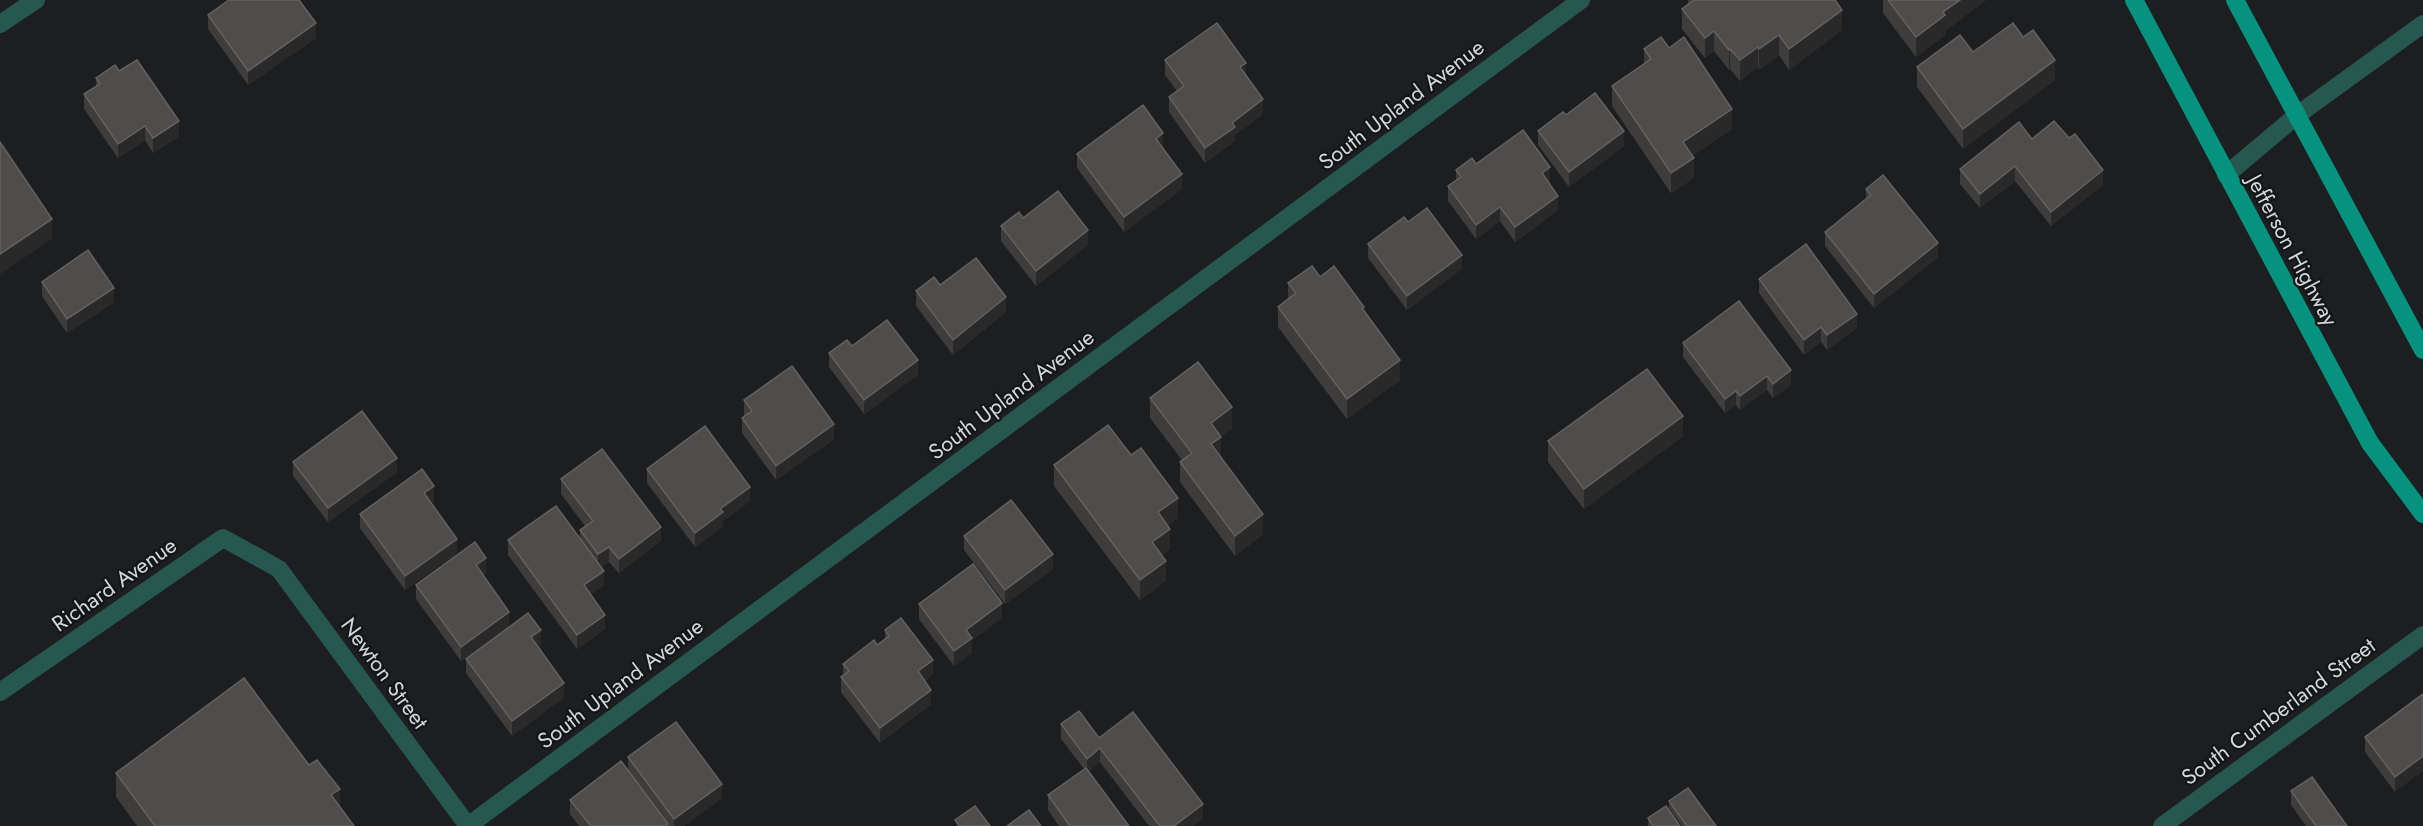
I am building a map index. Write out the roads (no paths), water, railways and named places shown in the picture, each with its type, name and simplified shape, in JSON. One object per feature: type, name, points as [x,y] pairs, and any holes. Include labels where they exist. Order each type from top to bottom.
[{"type":"main road","name":"Jefferson Highway","points":[[2134,0],[2370,443],[2423,514]]},
{"type":"main road","points":[[2235,0],[2423,350]]},
{"type":"street","points":[[0,24],[36,0]]},
{"type":"street","name":"South Upland Avenue","points":[[468,826],[1581,0]]},
{"type":"street","points":[[2226,175],[2296,116],[2423,24]]},
{"type":"street","name":"Richard Avenue","points":[[0,692],[223,538],[256,556]]},
{"type":"street","name":"Newton Street","points":[[256,556],[279,569],[468,826]]},
{"type":"street","name":"South Cumberland Street","points":[[2162,826],[2423,635]]}]
